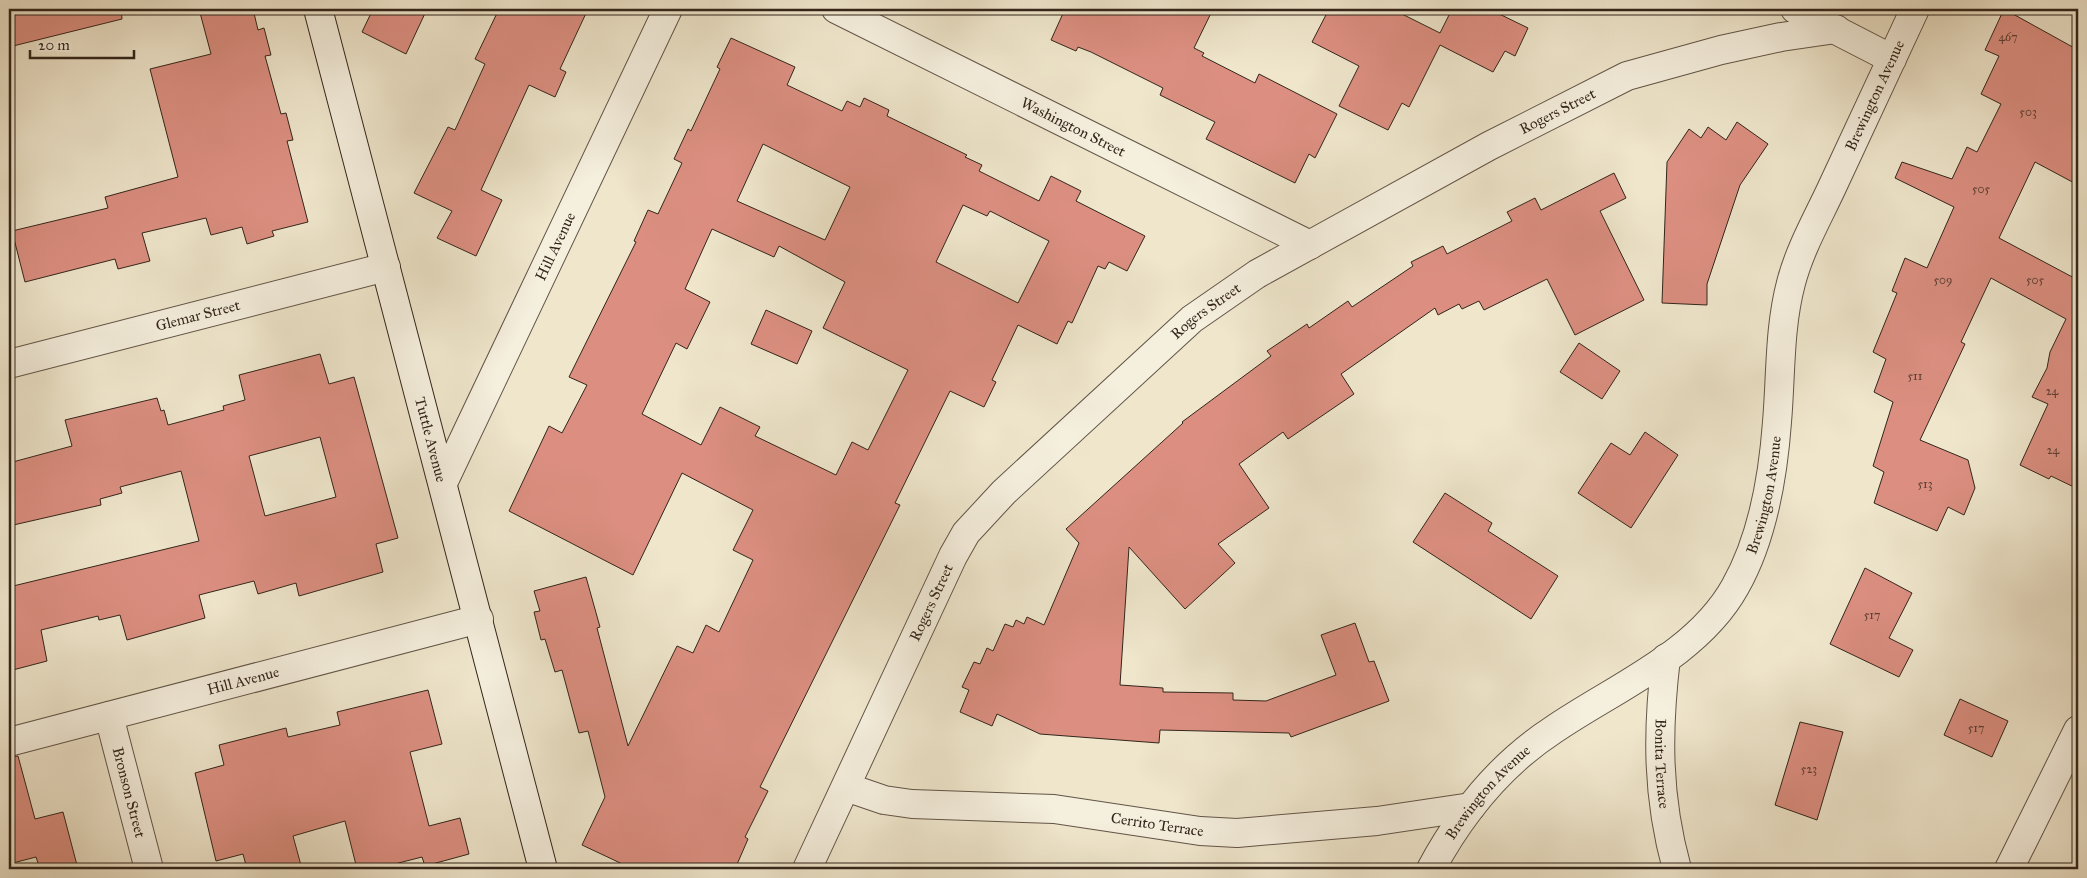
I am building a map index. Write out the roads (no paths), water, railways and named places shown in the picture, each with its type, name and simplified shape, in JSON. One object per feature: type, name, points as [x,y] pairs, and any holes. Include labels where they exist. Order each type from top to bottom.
[{"type":"street","name":"Tuttle Avenue","points":[[318,9],[543,869]]},
{"type":"street","name":"Hill Avenue","points":[[443,483],[668,9]]},
{"type":"street","name":"Washington Street","points":[[836,9],[1310,245]]},
{"type":"street","points":[[1795,9],[1892,59]]},
{"type":"street","name":"Brewington Avenue","points":[[1431,869],[1460,820],[1510,765],[1551,731],[1666,658],[1689,640],[1722,607],[1735,588],[1746,565],[1766,501],[1773,461],[1784,316],[1791,282],[1812,229],[1916,9]]},
{"type":"street","name":"Rogers Street","points":[[807,869],[953,556],[966,533],[1004,492],[1192,318],[1257,274],[1489,146],[1627,76],[1721,50],[1781,37],[1836,30]]},
{"type":"street","name":"Glemar Street","points":[[9,364],[386,267]]},
{"type":"street","name":"Hill Avenue","points":[[9,742],[479,619]]},
{"type":"street","name":"Bonita Terrace","points":[[1666,658],[1659,724],[1660,770],[1663,808],[1677,869]]},
{"type":"street","name":"Bronson Street","points":[[109,716],[149,869]]},
{"type":"street","points":[[2009,869],[2078,730]]},
{"type":"street","name":"Cerrito Terrace","points":[[846,787],[884,800],[912,804],[1054,809],[1200,831],[1237,833],[1367,822],[1472,806]]}]
